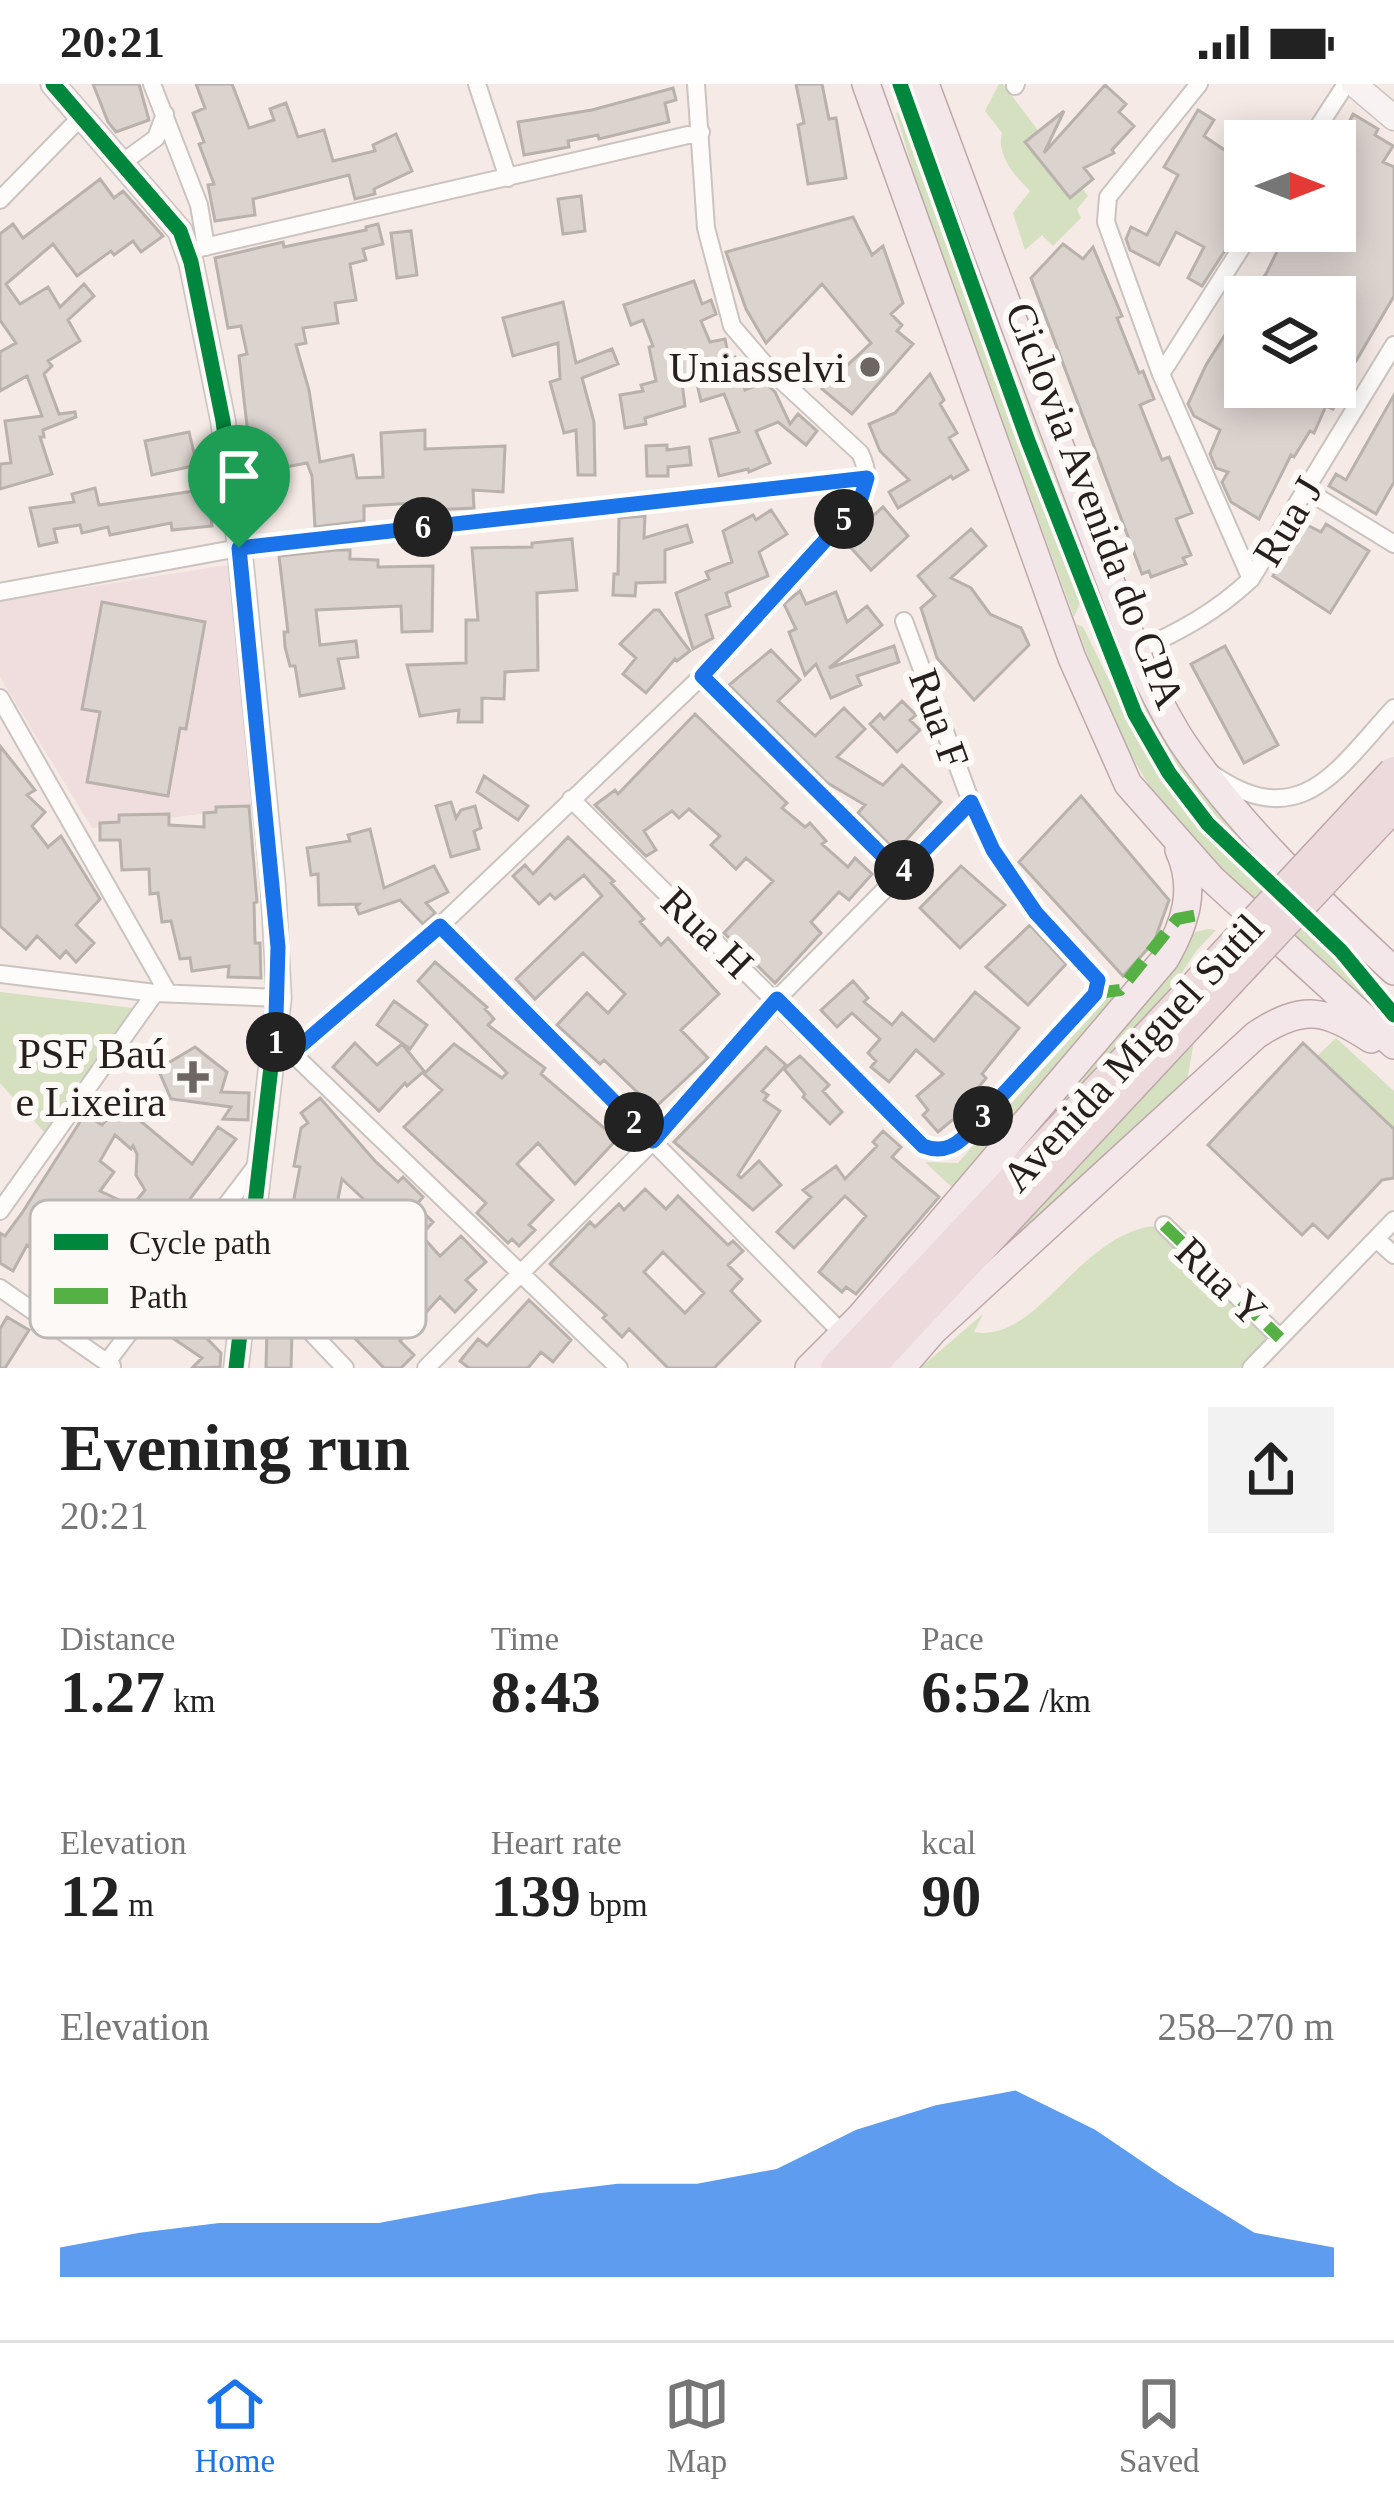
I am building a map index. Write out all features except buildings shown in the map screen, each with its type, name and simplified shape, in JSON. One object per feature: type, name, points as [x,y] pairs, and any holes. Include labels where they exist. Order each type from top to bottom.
[{"type":"highway","name":"Avenida Miguel Sutil","points":[[959,1276],[1394,772]]},
{"type":"highway","name":"Avenida Miguel Sutil","points":[[856,1333],[1394,806]]},
{"type":"highway","points":[[869,1368],[959,1276]]},
{"type":"highway","points":[[898,1368],[959,1276]]},
{"type":"highway","points":[[821,1365],[856,1333]]},
{"type":"main road","points":[[866,84],[1072,658],[1128,784],[1210,878],[1394,1046]]},
{"type":"main road","points":[[925,84],[1136,651],[1182,741],[1240,817],[1323,906],[1394,970]]},
{"type":"main road","name":"Avenida Miguel Sutil","points":[[856,1333],[1165,959],[1187,914],[1188,877],[1171,836]]},
{"type":"main road","points":[[898,1368],[1156,1124],[1278,1020],[1327,1014],[1394,1056]]},
{"type":"street","points":[[53,84],[196,249]]},
{"type":"street","points":[[152,84],[199,205],[196,249],[239,548],[273,885],[284,1052],[258,1200]]},
{"type":"street","points":[[477,84],[508,178]]},
{"type":"street","points":[[284,1052],[440,926],[702,676],[860,502],[867,478],[860,453],[768,368],[732,326],[706,228],[696,84]]},
{"type":"street","points":[[1199,84],[1108,197],[1105,211],[1108,235],[1161,374],[1251,579]]},
{"type":"street","points":[[1325,120],[1350,84],[1394,118]]},
{"type":"street","points":[[123,162],[156,138],[165,115]]},
{"type":"street","points":[[0,200],[81,117]]},
{"type":"street","points":[[196,249],[700,132]]},
{"type":"street","points":[[1161,374],[1239,252]]},
{"type":"street","name":"Rua J","points":[[1136,651],[1224,605],[1251,579],[1394,345]]},
{"type":"street","points":[[0,592],[239,548],[867,478]]},
{"type":"street","points":[[1306,490],[1394,544]]},
{"type":"street","name":"Rua F","points":[[904,621],[993,850],[1036,913],[1093,972],[1098,988]]},
{"type":"street","points":[[702,676],[901,874]]},
{"type":"street","points":[[0,698],[162,993]]},
{"type":"street","points":[[1182,741],[1229,785],[1253,794],[1297,796],[1323,784],[1394,708]]},
{"type":"street","name":"Rua H","points":[[572,799],[912,1137],[934,1150],[963,1138],[1098,988]]},
{"type":"street","points":[[426,1368],[653,1141],[777,999],[971,802]]},
{"type":"street","points":[[440,926],[653,1141],[856,1333]]},
{"type":"street","points":[[0,974],[162,993],[279,998]]},
{"type":"street","points":[[0,1211],[162,993]]},
{"type":"street","points":[[284,1052],[619,1368]]},
{"type":"street","points":[[231,1200],[263,1156]]},
{"type":"street","points":[[1250,1368],[1394,1220]]},
{"type":"street","name":"Rua Y","points":[[1164,1225],[1280,1338]]},
{"type":"street","points":[[1376,1239],[1394,1255]]},
{"type":"street","points":[[0,1288],[30,1309]]},
{"type":"street","points":[[72,1338],[111,1365],[131,1338]]},
{"type":"street","points":[[236,1368],[240,1338]]},
{"type":"street","points":[[316,1338],[345,1368]]},
{"type":"shaded area","points":[[227,565],[232,572],[254,807],[92,828],[0,677],[0,601]]},
{"type":"green space","points":[[999,84],[1088,196],[1077,209],[1081,218],[1053,246],[1042,235],[1025,250],[1013,213],[1030,191],[1008,165],[1002,133],[985,111]]},
{"type":"green space","points":[[896,112],[905,116],[967,300],[1080,603],[1074,617],[918,189]]},
{"type":"green space","points":[[920,120],[1103,604],[1093,600],[1078,552],[1064,527]]},
{"type":"green space","points":[[1106,614],[1144,696],[1207,800],[1318,915],[1252,864],[1181,782],[1114,657],[1100,624]]},
{"type":"green space","points":[[1076,624],[1083,627],[1140,743],[1184,807],[1213,843],[1324,948],[1394,1031],[1266,917],[1178,824],[1129,751]]},
{"type":"green space","points":[[1216,930],[1169,993],[996,1171],[1195,932]]},
{"type":"green space","points":[[0,992],[133,1008],[45,1133],[0,1083]]},
{"type":"green space","points":[[1105,992],[1127,995],[961,1196],[925,1162],[958,1163]]},
{"type":"green space","points":[[1336,1038],[1394,1091],[1394,1129],[1317,1056]]},
{"type":"green space","points":[[1194,1041],[1187,1081],[953,1299]]},
{"type":"green space","points":[[1153,1226],[1269,1340],[1240,1368],[920,1368],[983,1314],[974,1332],[997,1331],[1018,1322],[1101,1249],[1126,1234]]},
{"type":"marked path","points":[[1098,988],[1120,990],[1177,919],[1198,915]]},
{"type":"marked path","points":[[1164,1225],[1280,1338]]},
{"type":"cycle path","points":[[53,84],[180,231],[191,262],[223,421],[273,885],[279,998],[256,1200]]},
{"type":"cycle path","name":"Ciclovia Avenida do CPA","points":[[900,84],[1028,441],[1135,714],[1169,773],[1208,824],[1341,951],[1394,1015]]},
{"type":"cycle path","points":[[236,1368],[239,1338]]},
{"type":"place","name":"Uniasselvi","points":[[870,367]]},
{"type":"place","name":"PSF Baú e Lixeira","points":[[193,1077]]},
{"type":"route","points":[[867,478],[860,502],[702,676],[901,874],[971,802],[993,850],[1036,913],[1093,972],[1097,992],[963,1138],[934,1150],[912,1137],[777,999],[653,1141],[440,926],[292,1053],[275,1052],[278,947],[239,548],[867,478]]}]
